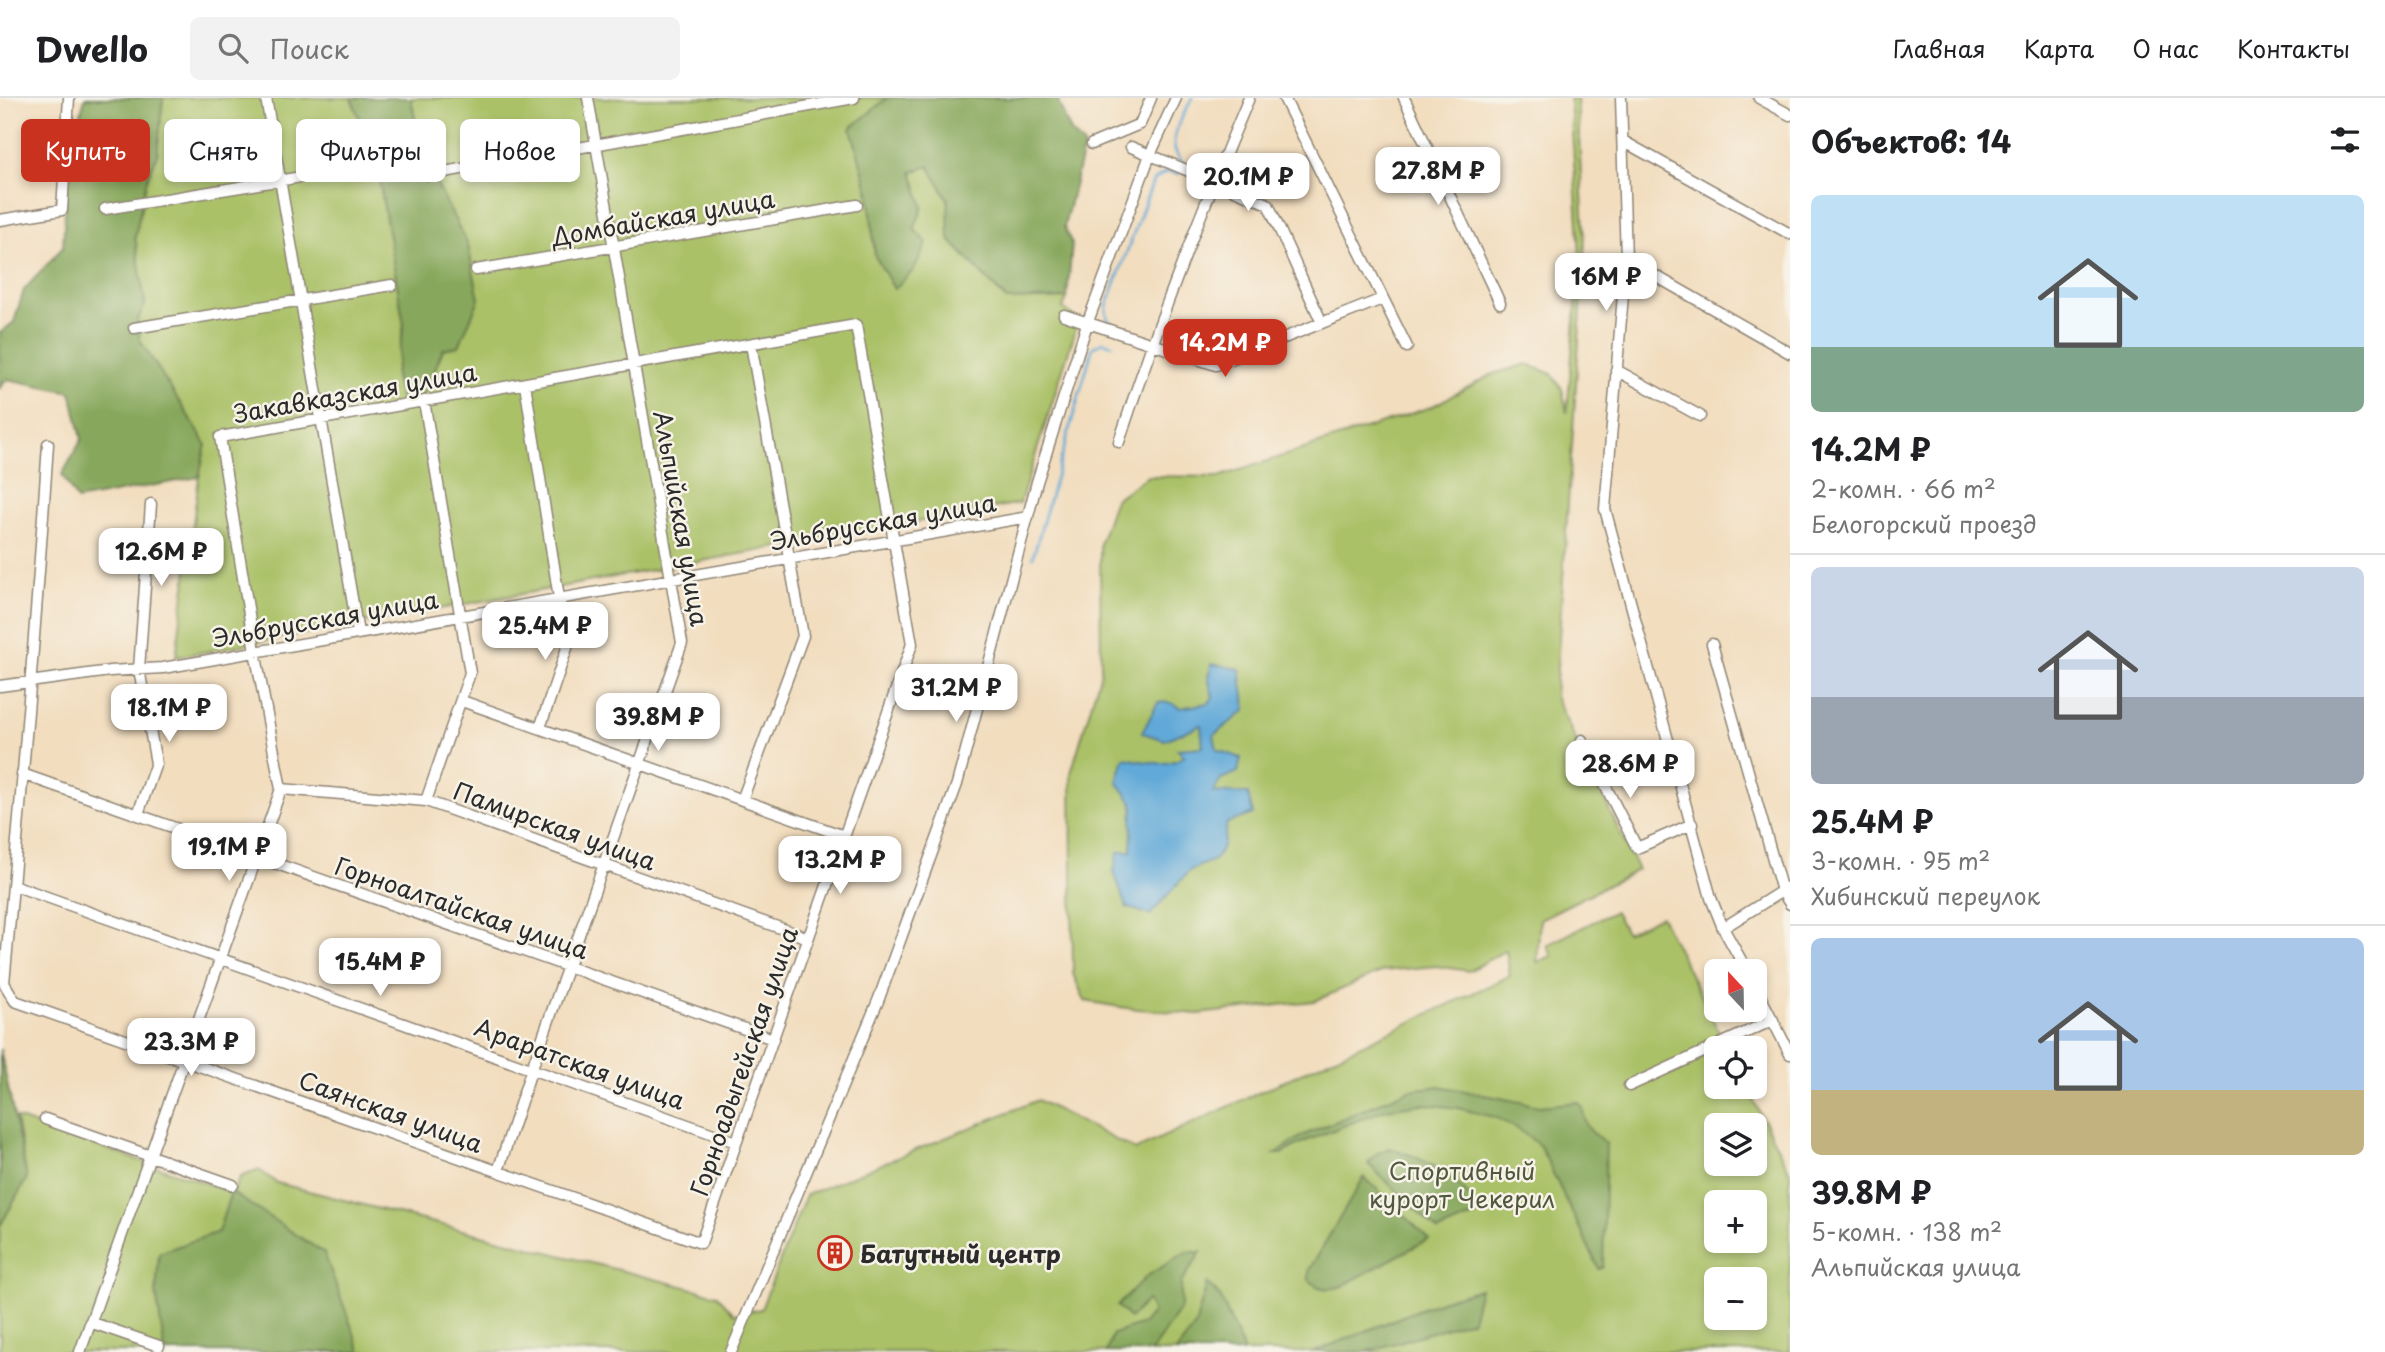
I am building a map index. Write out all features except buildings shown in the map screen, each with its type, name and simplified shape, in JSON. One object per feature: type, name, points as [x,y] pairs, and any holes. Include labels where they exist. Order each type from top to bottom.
[{"type":"street","points":[[0,220],[62,211],[69,98]]},
{"type":"street","points":[[267,98],[271,119]]},
{"type":"street","name":"Альпийская улица","points":[[498,1171],[682,643],[588,98]]},
{"type":"street","points":[[446,171],[854,98]]},
{"type":"street","points":[[1092,144],[1140,124],[1151,98]]},
{"type":"street","points":[[731,1352],[878,1001],[957,784],[1028,517],[1087,324],[1150,155],[1176,98]]},
{"type":"street","points":[[1119,442],[1150,345],[1213,182],[1250,98]]},
{"type":"street","points":[[1284,98],[1407,347]]},
{"type":"street","points":[[1404,98],[1500,303]]},
{"type":"street","points":[[1621,98],[1626,259],[1605,509],[1711,898],[1723,928],[1740,959]]},
{"type":"street","points":[[1759,98],[1790,116]]},
{"type":"street","points":[[1623,141],[1790,234]]},
{"type":"street","points":[[1130,147],[1268,204],[1322,323]]},
{"type":"street","points":[[105,209],[275,182]]},
{"type":"street","points":[[281,182],[358,633]]},
{"type":"street","name":"Домбайская улица","points":[[476,270],[857,205]]},
{"type":"street","points":[[1626,259],[1790,352]]},
{"type":"street","points":[[134,328],[392,285]]},
{"type":"street","points":[[1064,315],[1216,365],[1382,299]]},
{"type":"street","name":"Закавказская улица","points":[[281,789],[220,437],[856,326]]},
{"type":"street","name":"Горноадыгейская улица","points":[[701,1243],[912,644],[856,326]]},
{"type":"street","points":[[742,800],[803,636],[751,344]]},
{"type":"street","points":[[1616,370],[1700,416]]},
{"type":"street","points":[[525,384],[567,648],[540,728]]},
{"type":"street","points":[[424,401],[470,673],[426,801]]},
{"type":"street","name":"Саянская улица","points":[[48,444],[32,682],[4,983],[15,1001],[701,1243]]},
{"type":"street","points":[[138,814],[156,763],[139,669],[151,504]]},
{"type":"street","name":"Эльбрусская улица","points":[[0,686],[110,671],[163,668],[1028,517]]},
{"type":"street","points":[[1712,644],[1790,904]]},
{"type":"street","points":[[462,701],[844,836]]},
{"type":"street","points":[[1582,740],[1637,848],[1692,824]]},
{"type":"street","name":"Горноалтайская улица","points":[[22,774],[774,1039]]},
{"type":"street","points":[[80,1352],[281,789]]},
{"type":"street","name":"Памирская улица","points":[[281,789],[426,801],[808,938]]},
{"type":"street","name":"Араратская улица","points":[[13,885],[736,1142]]},
{"type":"street","points":[[1723,928],[1786,889]]},
{"type":"street","points":[[1768,1011],[1790,1054]]},
{"type":"street","points":[[1629,1086],[1773,1020]]},
{"type":"street","points":[[45,1119],[233,1185]]},
{"type":"street","points":[[90,1322],[159,1346]]},
{"type":"green space","points":[[85,98],[163,98],[157,155],[150,172],[150,119],[79,119]]},
{"type":"green space","points":[[163,98],[351,98],[360,119],[296,119],[296,182],[380,182],[404,325],[395,376],[400,398],[425,393],[443,349],[468,245],[435,182],[446,182],[446,119],[415,119],[411,98],[887,98],[851,128],[869,193],[875,256],[914,229],[923,207],[912,171],[930,166],[948,200],[950,240],[1006,300],[1067,298],[1063,308],[1073,316],[1077,325],[1020,503],[176,657],[199,477],[206,444],[139,340],[137,321],[145,304],[135,237],[146,182],[150,182],[150,172],[157,155]]},
{"type":"green space","points":[[351,98],[411,98],[415,119],[360,119]]},
{"type":"green space","points":[[887,98],[1059,98],[1058,102],[1071,132],[1084,146],[1064,227],[1072,244],[1067,298],[1007,300],[949,239],[948,200],[929,166],[912,172],[923,207],[914,229],[927,243],[913,271],[894,289],[875,256],[869,193],[851,128]]},
{"type":"green space","name":"Спортивный курорт Чекерил","points":[[1570,98],[1577,98],[1585,250],[1555,697],[1638,870],[1540,919],[1537,962],[1552,956],[1547,945],[1615,911],[1626,933],[1661,916],[1704,1002],[1704,1022],[1714,1022],[1721,1036],[1704,1036],[1704,1099],[1753,1099],[1760,1113],[1704,1113],[1704,1176],[1767,1176],[1767,1127],[1790,1172],[1790,1352],[0,1352],[0,1226],[27,1178],[16,1118],[231,1192],[227,1206],[240,1177],[259,1170],[277,1183],[717,1295],[734,1314],[761,1309],[806,1195],[1038,1100],[1135,1150],[1510,976],[1506,950],[1469,971],[1436,966],[1383,971],[1315,1001],[1198,1014],[1126,1008],[1085,1001],[1073,974],[1071,773],[1101,672],[1100,543],[1115,499],[1148,476],[1219,477],[1431,407],[1493,374],[1527,364],[1552,374],[1562,389],[1567,413],[1580,257]]},
{"type":"green space","points":[[67,182],[146,182],[135,237],[145,304],[137,321],[140,340],[206,444],[199,477],[77,500],[62,475],[82,439],[71,392],[7,379],[0,388],[0,333],[14,322],[24,290],[63,247]]},
{"type":"green space","points":[[380,182],[435,182],[468,245],[479,299],[459,346],[443,349],[425,393],[400,398],[395,376],[404,325]]},
{"type":"green space","points":[[0,1049],[27,1178],[0,1226]]},
{"type":"green space","points":[[1440,1086],[1540,1106],[1578,1102],[1583,1108],[1589,1129],[1606,1143],[1603,1267],[1599,1269],[1540,1146],[1518,1129],[1497,1118],[1458,1108],[1423,1104],[1386,1109],[1301,1143],[1281,1154],[1275,1154],[1302,1136],[1409,1090]]},
{"type":"green space","points":[[1389,1148],[1418,1158],[1445,1174],[1464,1190],[1481,1213],[1438,1231],[1368,1164],[1376,1154]]},
{"type":"green space","points":[[1364,1177],[1429,1239],[1340,1287],[1320,1287],[1309,1280],[1309,1270]]},
{"type":"green space","points":[[231,1192],[324,1253],[361,1352],[165,1352],[156,1293],[159,1253],[218,1232]]},
{"type":"green space","points":[[1186,1252],[1201,1252],[1181,1283],[1181,1307],[1151,1352],[1106,1352],[1113,1334],[1143,1324],[1153,1312],[1147,1300],[1130,1318],[1117,1306],[1147,1276]]},
{"type":"green space","points":[[1207,1283],[1220,1296],[1244,1352],[1176,1352],[1195,1326]]},
{"type":"green space","points":[[1480,1289],[1472,1320],[1366,1352],[1314,1352],[1440,1301]]},
{"type":"water","points":[[1212,664],[1240,669],[1246,710],[1214,735],[1217,750],[1241,758],[1238,772],[1221,779],[1213,792],[1248,794],[1253,814],[1227,823],[1223,845],[1216,859],[1190,870],[1150,915],[1126,907],[1114,872],[1118,852],[1131,851],[1133,803],[1117,782],[1124,758],[1155,763],[1171,762],[1184,756],[1177,749],[1203,747],[1201,725],[1165,740],[1142,733],[1158,702],[1172,703],[1180,708],[1209,703],[1213,697],[1208,677]]},
{"type":"waterway","points":[[1184,163],[1178,156],[1174,140],[1179,123],[1192,98]]},
{"type":"waterway","points":[[1117,327],[1108,319],[1107,306],[1153,181],[1166,172],[1179,174]]},
{"type":"waterway","points":[[1033,557],[1093,347],[1103,342],[1113,345]]},
{"type":"place","name":"Батутный центр","points":[[835,1253]]}]
